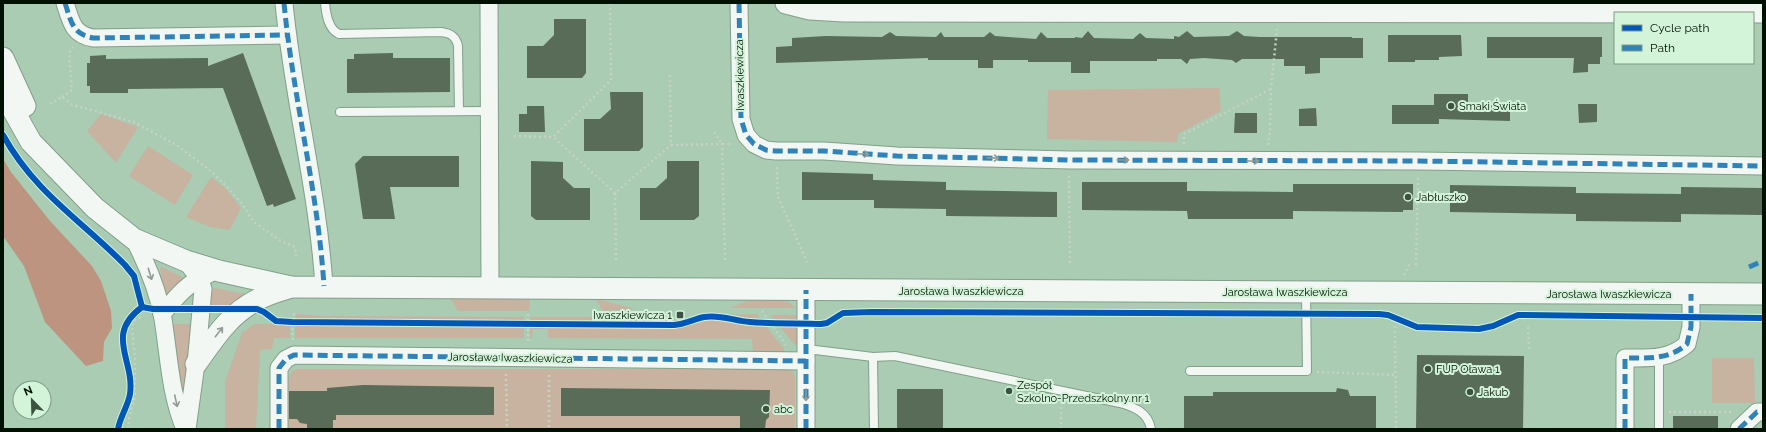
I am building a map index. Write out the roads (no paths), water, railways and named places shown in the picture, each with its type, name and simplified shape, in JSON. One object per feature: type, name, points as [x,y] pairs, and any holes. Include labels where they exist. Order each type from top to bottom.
[{"type":"street","points":[[65,3],[75,29],[80,33],[94,38],[287,35]]},
{"type":"street","points":[[284,3],[287,35],[321,243],[324,286]]},
{"type":"street","points":[[489,3],[490,288]]},
{"type":"street","name":"Iwaszkiewicza","points":[[739,3],[741,119],[746,135],[754,144],[766,150],[824,151],[898,156],[1070,160],[1418,161],[1763,166]]},
{"type":"street","points":[[786,3],[810,9],[859,7],[1624,7],[1763,12]]},
{"type":"street","name":"Jarosława Iwaszkiewicza","points":[[3,58],[31,119],[67,179]]},
{"type":"street","name":"Jarosława Iwaszkiewicza","points":[[3,92],[31,142],[95,208],[134,239],[186,261],[219,271],[291,287],[1763,294]]},
{"type":"street","points":[[134,239],[148,266],[162,314],[171,378],[179,416],[186,429]]},
{"type":"street","points":[[186,261],[199,278],[203,289],[196,364],[186,429]]},
{"type":"street","points":[[162,314],[178,293],[199,278],[219,271]]},
{"type":"street","points":[[196,364],[222,329],[242,309],[257,300],[291,287]]},
{"type":"street","points":[[806,290],[806,429]]},
{"type":"street","points":[[1625,429],[1625,358],[1659,358],[1675,352],[1683,347],[1689,341],[1691,327],[1691,294]]},
{"type":"street","name":"Jarosława Iwaszkiewicza","points":[[279,429],[279,368],[286,359],[294,355],[505,358],[807,355]]},
{"type":"street","points":[[1739,429],[1760,412]]},
{"type":"lane","points":[[325,3],[330,26],[339,34],[445,32],[454,36],[458,46],[459,111]]},
{"type":"lane","points":[[340,112],[490,111]]},
{"type":"lane","points":[[1190,371],[1307,371],[1306,292]]},
{"type":"lane","points":[[807,355],[873,357],[895,356],[1061,390],[1135,408],[1146,416],[1151,429]]},
{"type":"lane","points":[[873,357],[874,429]]},
{"type":"lane","points":[[1659,358],[1659,429]]},
{"type":"place","name":"Smaki Świata","points":[[1451,106]]},
{"type":"place","name":"Jabłuszko","points":[[1408,197]]},
{"type":"place","name":"Iwaszkiewicza 1","points":[[680,315]]},
{"type":"place","name":"FUP Oława 1","points":[[1428,369]]},
{"type":"place","name":"Zespół Szkolno-Przedszkolny nr 1","points":[[1009,391]]},
{"type":"place","name":"Jakub","points":[[1470,392]]},
{"type":"place","name":"abc","points":[[766,409]]}]
